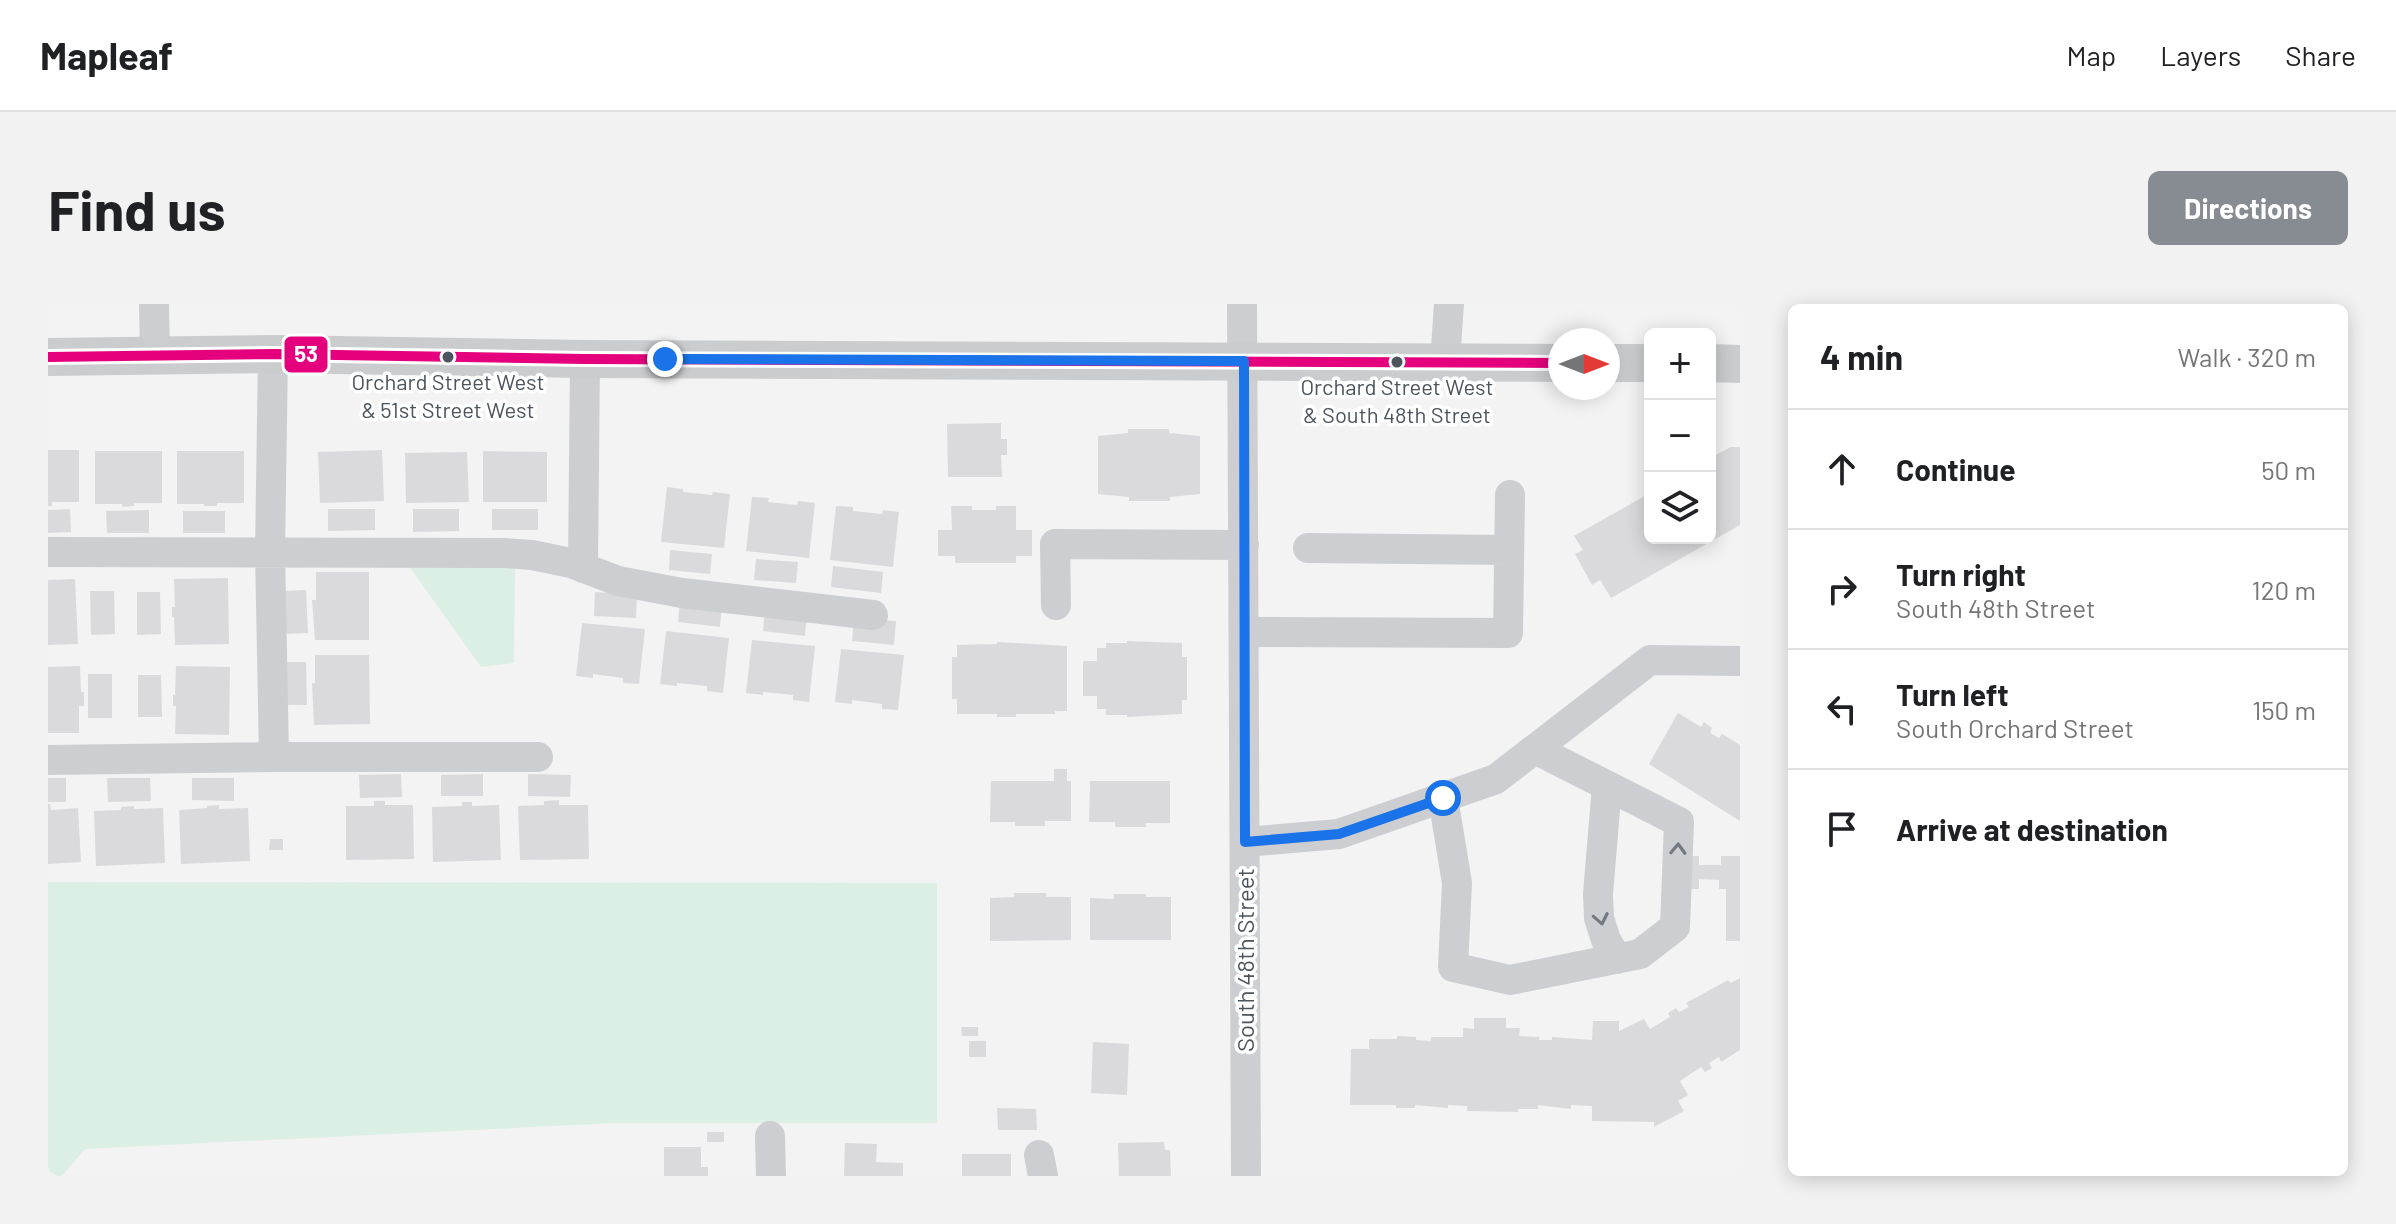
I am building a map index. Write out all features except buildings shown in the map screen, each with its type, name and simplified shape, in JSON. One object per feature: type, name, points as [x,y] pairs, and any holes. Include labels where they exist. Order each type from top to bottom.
[{"type":"main road","points":[[48,357],[273,354],[585,359],[1548,363]]},
{"type":"main road","points":[[1620,363],[1644,363]]},
{"type":"main road","points":[[1716,363],[1740,364]]},
{"type":"street","points":[[154,304],[155,355]]},
{"type":"street","name":"South 48th Street","points":[[1242,304],[1246,1176]]},
{"type":"street","points":[[1445,362],[1449,304]]},
{"type":"street","points":[[273,354],[270,552],[274,757]]},
{"type":"street","points":[[583,568],[585,359]]},
{"type":"street","points":[[1244,632],[1508,633],[1510,495]]},
{"type":"street","points":[[1056,605],[1055,544],[1244,545]]},
{"type":"street","points":[[1308,548],[1509,550]]},
{"type":"street","points":[[48,552],[504,553],[571,563],[618,581],[682,593],[873,615]]},
{"type":"street","points":[[1245,842],[1339,834],[1496,779],[1650,660],[1740,661]]},
{"type":"street","points":[[1443,798],[1457,883],[1453,967],[1510,980],[1640,954],[1675,927],[1679,822],[1535,749]]},
{"type":"street","points":[[48,760],[538,757]]},
{"type":"street","points":[[1607,786],[1598,894],[1599,918],[1606,940],[1617,959]]},
{"type":"street","points":[[770,1136],[771,1176]]},
{"type":"green space","points":[[406,562],[515,562],[514,663],[481,667]]},
{"type":"green space","points":[[48,882],[937,883],[937,1123],[615,1123],[85,1149],[62,1176],[48,1176]]},
{"type":"transit line","name":"53","points":[[48,357],[273,354],[585,359],[1548,363]]},
{"type":"place","name":"Orchard Street West & 51st Street West","points":[[448,357]]},
{"type":"place","name":"Orchard Street West & South 48th Street","points":[[1397,362]]},
{"type":"route","points":[[665,359],[1244,361],[1245,842],[1339,834],[1443,798]]}]
